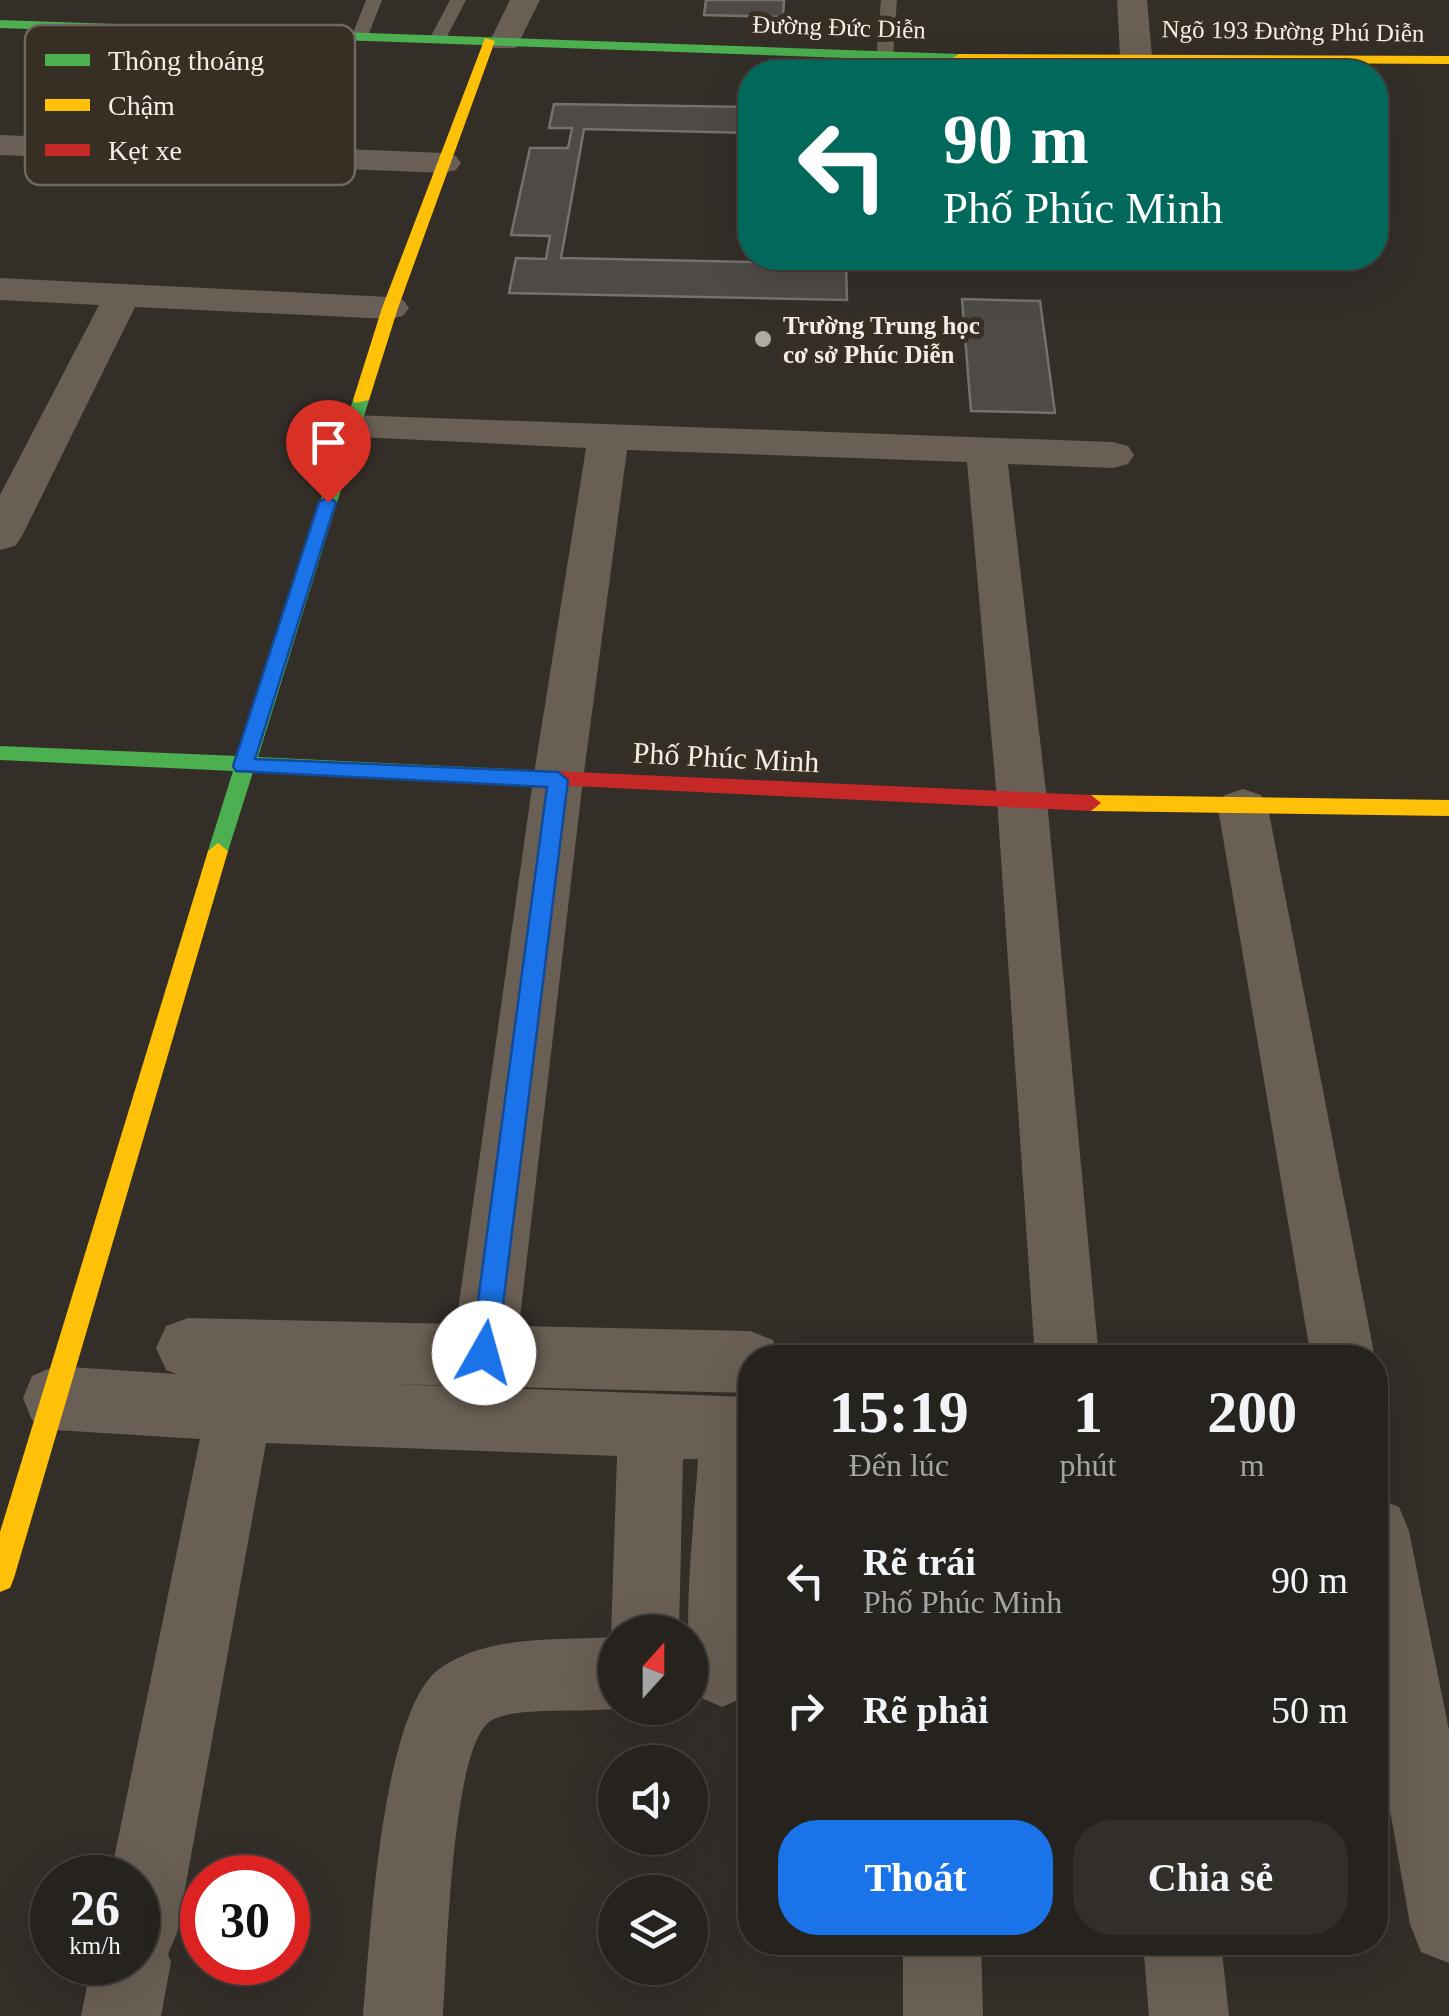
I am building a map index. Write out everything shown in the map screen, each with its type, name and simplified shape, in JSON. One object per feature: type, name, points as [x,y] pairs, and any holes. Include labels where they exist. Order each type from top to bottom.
[{"type":"street","points":[[0,1578],[243,766],[390,308],[444,163],[497,41],[525,0]]},
{"type":"street","points":[[1132,0],[1136,56]]},
{"type":"street","name":"Đường Đức Diễn","points":[[0,24],[30,25]]},
{"type":"street","name":"Đường Đức Diễn","points":[[355,36],[803,60]]},
{"type":"street","name":"Đường Đức Diễn","points":[[1024,60],[1136,56]]},
{"type":"street","name":"Ngõ 193 Đường Phú Diễn","points":[[1136,56],[1449,60]]},
{"type":"street","points":[[0,144],[25,145]]},
{"type":"street","points":[[355,159],[444,163]]},
{"type":"street","points":[[0,289],[390,308]]},
{"type":"street","points":[[4,521],[122,296]]},
{"type":"street","points":[[352,427],[1112,455]]},
{"type":"street","points":[[484,1353],[558,780],[608,437]]},
{"type":"street","points":[[986,451],[1022,800],[1065,1345]]},
{"type":"street","name":"Phố Phúc Minh","points":[[0,753],[1022,800],[1244,808],[1449,808]]},
{"type":"street","points":[[1244,808],[1342,1345]]},
{"type":"street","points":[[188,1348],[738,1362]]},
{"type":"street","points":[[54,1398],[239,1410],[738,1429]]},
{"type":"street","points":[[153,1855],[239,1410]]},
{"type":"street","points":[[645,1615],[651,1425]]},
{"type":"street","points":[[721,1671],[738,1465]]},
{"type":"street","points":[[1388,1600],[1449,1924]]},
{"type":"street","points":[[403,2016],[426,1777],[439,1728],[460,1698],[491,1682],[598,1675]]},
{"type":"street","points":[[942,1955],[944,2016]]},
{"type":"street","points":[[1183,1955],[1189,2016]]},
{"type":"street","points":[[122,2016],[128,1985]]},
{"type":"lane","points":[[360,36],[374,0]]},
{"type":"lane","points":[[438,38],[458,0]]},
{"type":"lane","points":[[884,60],[888,0]]},
{"type":"building","points":[[706,0],[784,0],[783,17],[704,15]]},
{"type":"building","points":[[554,104],[738,107],[738,133],[584,129],[561,258],[738,262],[738,270],[846,270],[847,300],[509,293],[516,258],[546,259],[550,236],[511,235],[530,148],[568,148],[572,128],[549,128]]},
{"type":"building","points":[[962,299],[1040,301],[1055,413],[971,411]]},
{"type":"traffic: fast","points":[[0,24],[28,25]]},
{"type":"traffic: fast","points":[[355,37],[959,58]]},
{"type":"traffic: fast","points":[[218,851],[361,400]]},
{"type":"traffic: fast","points":[[0,753],[552,778]]},
{"type":"traffic: slow","points":[[361,400],[390,308],[489,41]]},
{"type":"traffic: slow","points":[[959,58],[1449,60]]},
{"type":"traffic: slow","points":[[1091,803],[1449,808]]},
{"type":"traffic: slow","points":[[0,1578],[218,851]]},
{"type":"traffic: jam","points":[[552,778],[1091,803]]},
{"type":"place","name":"Trường Trung học cơ sở Phúc Diễn","points":[[763,339]]},
{"type":"route","points":[[328,502],[243,766],[558,780],[484,1353]]}]
